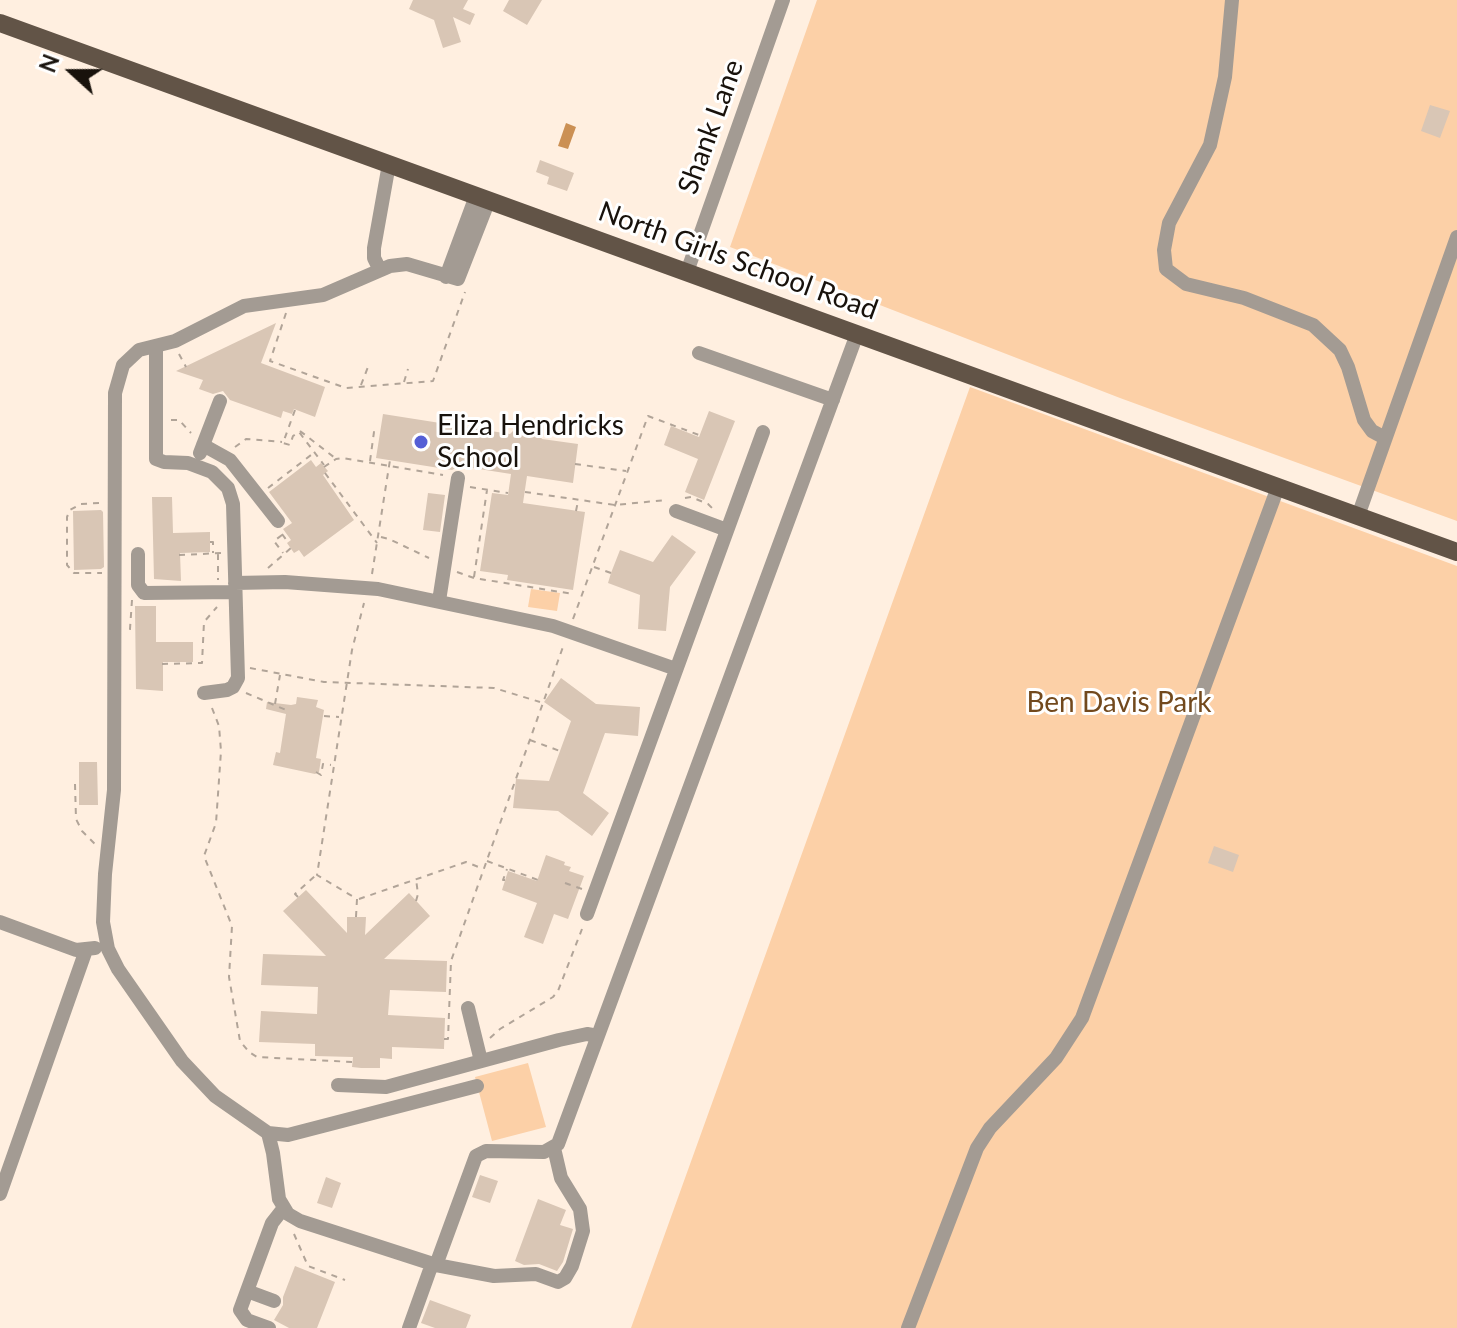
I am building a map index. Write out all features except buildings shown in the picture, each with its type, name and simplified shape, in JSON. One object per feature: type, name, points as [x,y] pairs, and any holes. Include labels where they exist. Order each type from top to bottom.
[{"type":"main road","name":"North Girls School Road","points":[[0,23],[1457,552]]},
{"type":"street","name":"Shank Lane","points":[[687,272],[783,0]]},
{"type":"street","points":[[1232,0],[1225,77],[1210,145],[1169,223],[1164,250],[1166,269],[1186,284],[1244,298],[1313,325],[1340,350],[1364,420],[1372,431],[1385,438]]},
{"type":"street","points":[[380,270],[374,258],[374,248],[389,164]]},
{"type":"street","points":[[477,1086],[288,1135],[268,1133],[233,1111],[188,1069],[118,969],[106,943],[103,922],[114,790],[117,381],[123,365],[132,355],[175,341],[244,306],[323,295],[399,264],[462,272],[483,198]]},
{"type":"street","points":[[1358,516],[1457,237]]},
{"type":"street","points":[[409,1328],[476,1156],[486,1151],[544,1152],[558,1144],[857,334]]},
{"type":"street","points":[[156,346],[156,459],[196,465],[219,477],[228,488],[233,504],[234,552],[228,590],[238,678],[227,690],[204,693]]},
{"type":"street","points":[[699,353],[833,400]]},
{"type":"street","points":[[196,465],[220,401]]},
{"type":"street","points":[[587,914],[763,432]]},
{"type":"street","points":[[203,445],[225,456],[279,528]]},
{"type":"street","points":[[439,601],[458,478]]},
{"type":"street","points":[[908,1328],[977,1148],[990,1128],[1056,1058],[1082,1018],[1278,487]]},
{"type":"street","points":[[676,511],[727,530]]},
{"type":"street","points":[[138,554],[138,585],[149,594],[228,590],[266,582],[369,588],[512,616],[676,669]]},
{"type":"street","points":[[0,922],[65,947],[86,950],[106,943]]},
{"type":"street","points":[[0,1194],[86,950]]},
{"type":"street","points":[[468,1008],[481,1061]]},
{"type":"street","points":[[338,1085],[386,1087],[587,1034],[598,1036]]},
{"type":"street","points":[[268,1133],[279,1199],[283,1209],[293,1218],[434,1265],[494,1276],[536,1274],[558,1282],[565,1278],[580,1248],[583,1221],[576,1202],[561,1178],[554,1148]]},
{"type":"street","points":[[233,1328],[272,1223],[283,1209]]},
{"type":"street","points":[[244,1297],[274,1301]]},
{"type":"street","points":[[244,1297],[240,1310],[242,1316],[269,1328]]},
{"type":"path","points":[[286,300],[286,314],[270,361],[346,388],[433,381],[462,272]]},
{"type":"path","points":[[273,332],[279,334]]},
{"type":"path","points":[[361,386],[368,367]]},
{"type":"path","points":[[403,383],[408,369]]},
{"type":"path","points":[[284,442],[295,410]]},
{"type":"path","points":[[444,1039],[448,1039],[451,961],[648,416],[699,435]]},
{"type":"path","points":[[155,420],[179,420],[203,445]]},
{"type":"path","points":[[225,456],[246,439],[290,445],[293,436],[302,430],[336,459],[458,478],[469,487],[508,493]]},
{"type":"path","points":[[299,432],[325,466],[336,459]]},
{"type":"path","points":[[369,463],[374,432],[380,433]]},
{"type":"path","points":[[265,490],[315,452]]},
{"type":"path","points":[[298,897],[295,894],[317,875],[346,682],[379,543],[390,460]]},
{"type":"path","points":[[575,464],[628,471]]},
{"type":"path","points":[[325,473],[379,543]]},
{"type":"path","points":[[474,578],[487,490]]},
{"type":"path","points":[[525,492],[615,505],[691,497],[708,504],[727,530]]},
{"type":"path","points":[[576,511],[578,500]]},
{"type":"path","points":[[115,503],[81,504],[70,510],[67,565],[74,573],[115,572]]},
{"type":"path","points":[[279,528],[288,542]]},
{"type":"path","points":[[279,528],[274,541],[283,554]]},
{"type":"path","points":[[379,537],[474,578],[573,594]]},
{"type":"path","points":[[162,664],[200,664],[204,622],[228,590],[213,542],[210,542]]},
{"type":"path","points":[[266,582],[270,564],[291,548]]},
{"type":"path","points":[[179,555],[234,552]]},
{"type":"path","points":[[593,567],[611,573]]},
{"type":"path","points":[[135,629],[130,629],[131,601],[141,590]]},
{"type":"path","points":[[193,652],[202,652]]},
{"type":"path","points":[[237,665],[324,682],[484,687],[543,702]]},
{"type":"path","points":[[275,706],[281,674]]},
{"type":"path","points":[[233,687],[286,710]]},
{"type":"path","points":[[204,693],[217,715],[221,751],[216,823],[205,853],[232,926],[229,987],[240,1041],[253,1056],[262,1058],[352,1062]]},
{"type":"path","points":[[324,716],[341,718]]},
{"type":"path","points":[[529,740],[560,751]]},
{"type":"path","points":[[316,772],[321,775],[323,764],[333,766]]},
{"type":"path","points":[[75,784],[74,811],[78,824],[94,844],[108,847]]},
{"type":"path","points":[[486,861],[538,880]]},
{"type":"path","points":[[317,875],[357,899],[466,862],[483,869]]},
{"type":"path","points":[[505,880],[507,869]]},
{"type":"path","points":[[416,879],[416,901]]},
{"type":"path","points":[[565,883],[594,894]]},
{"type":"path","points":[[356,917],[357,899]]},
{"type":"path","points":[[481,1061],[493,1035],[558,991],[587,914]]},
{"type":"path","points":[[283,1209],[308,1266],[314,1271],[345,1280]]},
{"type":"green space","points":[[817,0],[1457,0],[1457,521],[1120,398],[730,247]]},
{"type":"green space","name":"Ben Davis Park","points":[[970,387],[1457,566],[1457,1328],[631,1328]]},
{"type":"green space","points":[[531,589],[560,593],[557,611],[528,607]]},
{"type":"green space","points":[[528,1063],[546,1127],[492,1141],[475,1077]]},
{"type":"shaded area","points":[[566,123],[576,127],[568,149],[558,146]]},
{"type":"place","name":"Eliza Hendricks School","points":[[421,442]]}]
